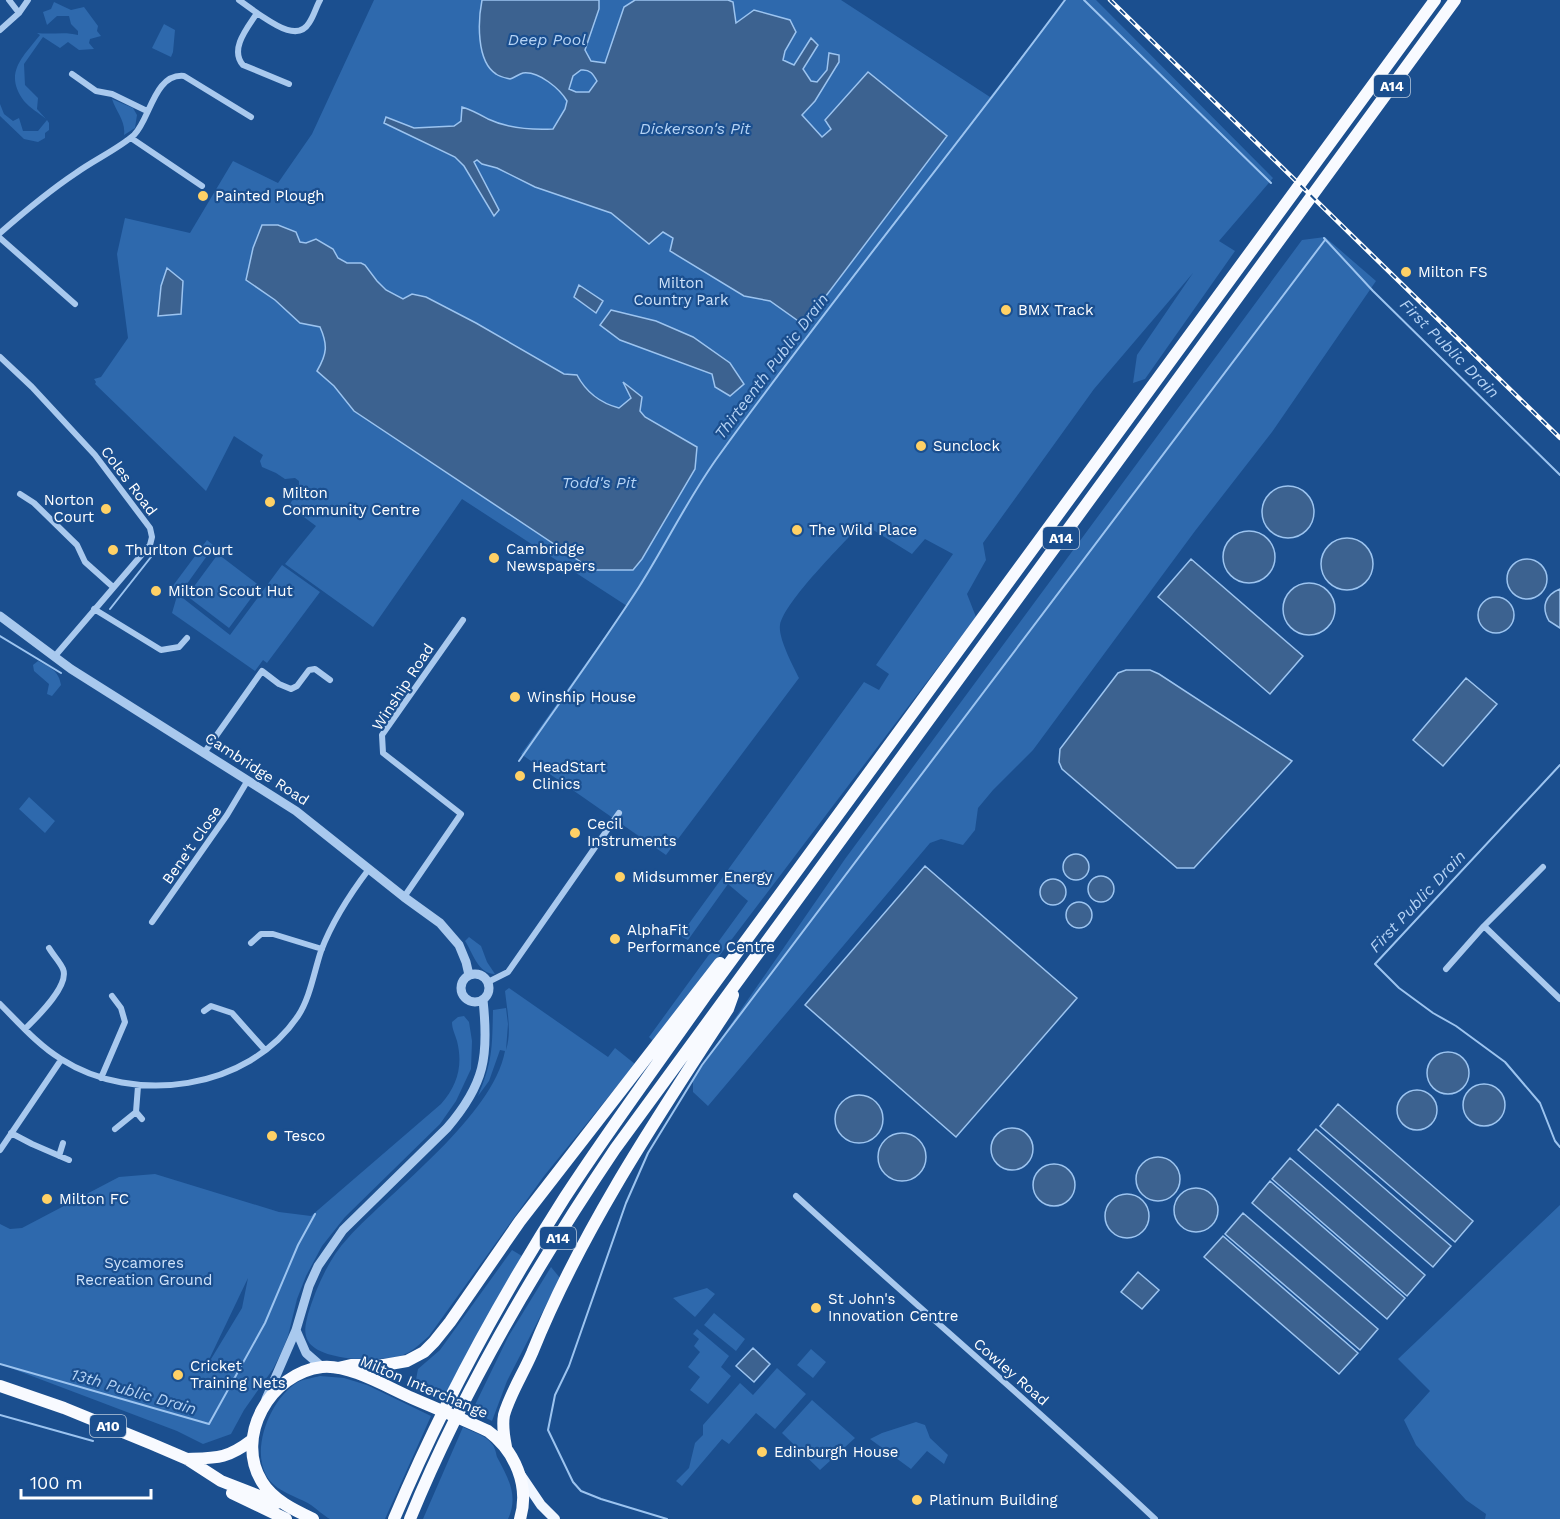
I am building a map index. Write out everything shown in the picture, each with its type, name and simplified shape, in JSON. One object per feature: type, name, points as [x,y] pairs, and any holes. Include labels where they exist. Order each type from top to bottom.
[{"type":"highway","name":"A14","points":[[394,1519],[463,1373],[505,1295],[603,1140],[1435,0]]},
{"type":"highway","name":"A14","points":[[410,1519],[476,1379],[517,1305],[615,1149],[1455,0]]},
{"type":"highway","name":"A14","points":[[338,1368],[407,1361],[424,1352],[434,1342],[520,1221],[676,1018],[736,944],[757,927]]},
{"type":"highway","name":"A14","points":[[506,1447],[503,1431],[507,1408],[561,1288],[625,1170],[728,1009],[740,977]]},
{"type":"highway","name":"Milton Interchange","points":[[313,1519],[289,1514],[262,1482],[254,1464],[252,1440],[261,1408],[283,1385],[298,1375],[322,1367],[338,1368],[372,1379],[495,1436],[506,1447],[520,1474],[523,1505],[520,1519]]},
{"type":"highway","name":"A10","points":[[0,1386],[64,1408],[187,1459],[221,1481],[289,1514]]},
{"type":"highway","name":"A10","points":[[187,1459],[232,1454],[252,1440]]},
{"type":"main road","points":[[520,1474],[541,1505],[555,1519]]},
{"type":"street","points":[[9,0],[19,13]]},
{"type":"street","points":[[0,30],[19,13],[28,0]]},
{"type":"street","points":[[239,0],[287,31],[300,30],[308,25],[320,0]]},
{"type":"street","points":[[257,13],[243,34],[237,51],[238,60],[243,65],[289,84]]},
{"type":"street","points":[[72,74],[96,91],[112,94],[147,111]]},
{"type":"street","points":[[75,304],[0,235],[32,205],[69,177],[131,138],[137,132],[167,79],[175,75],[184,76],[251,117]]},
{"type":"street","points":[[131,138],[202,186]]},
{"type":"street","name":"Coles Road","points":[[0,357],[32,387],[95,455],[150,528],[152,537],[150,545],[55,656]]},
{"type":"street","points":[[20,494],[34,503],[77,545],[85,562],[113,587]]},
{"type":"street","points":[[94,609],[161,650],[179,647],[187,638]]},
{"type":"street","name":"Cambridge Road","points":[[0,616],[72,669],[296,811],[450,932],[459,945],[469,975]]},
{"type":"street","name":"Winship Road","points":[[404,897],[461,814],[383,753],[382,735],[463,620]]},
{"type":"street","points":[[204,753],[262,671],[279,684],[291,689],[297,686],[309,669],[315,669],[330,680]]},
{"type":"street","name":"Bene't Close","points":[[152,922],[227,815],[248,780]]},
{"type":"street","points":[[488,982],[508,972],[619,813]]},
{"type":"street","points":[[1446,969],[1542,867]]},
{"type":"street","points":[[0,1004],[61,1060],[101,1078],[138,1086],[195,1083],[235,1070],[265,1050],[299,1015],[322,949],[346,901],[369,868]]},
{"type":"street","points":[[1484,926],[1560,999]]},
{"type":"street","points":[[251,944],[261,934],[273,934],[322,949]]},
{"type":"street","points":[[25,1029],[54,997],[64,975],[63,969],[49,948]]},
{"type":"street","points":[[261,1408],[296,1330],[309,1286],[318,1266],[333,1243],[343,1230],[447,1128],[462,1111],[475,1090],[486,1048],[483,1000],[489,992],[488,982],[480,974],[469,975],[462,982],[461,992],[470,1001],[483,1000]]},
{"type":"street","points":[[101,1078],[125,1022],[124,1006],[112,996]]},
{"type":"street","points":[[204,1011],[211,1006],[232,1013],[265,1050]]},
{"type":"street","points":[[0,1150],[61,1060]]},
{"type":"street","points":[[138,1086],[136,1112],[142,1119]]},
{"type":"street","points":[[115,1129],[136,1112]]},
{"type":"street","points":[[12,1134],[69,1160]]},
{"type":"street","points":[[59,1156],[63,1143]]},
{"type":"street","name":"Cowley Road","points":[[796,1196],[903,1294],[1076,1444],[1155,1519]]},
{"type":"street","points":[[296,1330],[306,1353],[322,1367]]},
{"type":"green space","name":"Milton Country Park","points":[[374,0],[841,0],[990,97],[1066,0],[1096,0],[1273,178],[1219,241],[1235,251],[1145,379],[1133,383],[1137,355],[1193,273],[1094,389],[983,543],[986,560],[967,594],[976,617],[654,1042],[649,1037],[748,901],[728,884],[688,940],[680,936],[864,682],[879,690],[889,674],[876,665],[953,554],[925,539],[912,554],[862,523],[803,588],[784,615],[780,625],[781,637],[799,678],[666,855],[521,754],[627,606],[462,499],[373,627],[285,564],[316,526],[289,506],[299,488],[299,481],[295,478],[285,479],[262,467],[260,461],[263,455],[234,436],[206,491],[95,384],[94,379],[101,377],[128,338],[117,254],[125,218],[190,233],[233,161],[278,183],[312,134]]},
{"type":"green space","points":[[54,2],[71,10],[84,7],[98,26],[97,31],[101,36],[90,39],[89,43],[94,49],[79,50],[68,42],[60,48],[43,37],[24,64],[25,85],[38,98],[37,109],[46,119],[24,101],[15,82],[15,74],[22,58],[40,35],[37,33],[78,35],[69,16],[57,16],[47,25],[43,12],[51,9]]},
{"type":"green space","points":[[164,24],[175,30],[171,57],[152,48]]},
{"type":"green space","points":[[112,99],[133,108],[137,115],[135,128],[124,135],[122,121]]},
{"type":"green space","points":[[0,104],[4,114],[13,121],[19,118],[23,131],[38,131],[47,120],[49,130],[45,133],[45,138],[38,142],[24,139],[0,116]]},
{"type":"green space","points":[[1325,237],[1376,281],[1272,432],[1195,531],[1033,750],[978,808],[975,830],[963,845],[941,839],[930,843],[708,1106],[693,1092],[693,1079],[845,859],[1302,240]]},
{"type":"green space","points":[[207,540],[214,546],[179,595],[230,635],[282,565],[320,592],[267,663],[263,660],[255,671],[172,613],[177,596],[172,587]]},
{"type":"green space","points":[[218,554],[260,586],[229,628],[187,596]]},
{"type":"green space","points":[[38,661],[53,670],[60,680],[61,685],[52,696],[47,694],[49,684],[34,671],[33,665]]},
{"type":"green space","points":[[29,797],[55,821],[45,833],[19,809]]},
{"type":"green space","points":[[469,937],[481,946],[495,974],[484,971],[480,967],[465,941]]},
{"type":"green space","points":[[509,988],[608,1057],[615,1048],[635,1064],[544,1176],[423,1342],[403,1355],[381,1359],[338,1357],[315,1348],[306,1338],[306,1321],[319,1284],[341,1246],[462,1126],[482,1101],[497,1076],[505,1051],[500,1050],[489,1081],[478,1096],[487,1073],[491,1053],[493,1010],[506,1008],[508,1024],[506,1050],[509,1028],[505,991]]},
{"type":"green space","name":"Sycamores Recreation Ground","points":[[464,1016],[469,1022],[472,1041],[471,1069],[456,1101],[440,1124],[345,1217],[322,1246],[297,1299],[288,1336],[281,1353],[231,1434],[203,1444],[177,1431],[0,1364],[0,1224],[10,1229],[22,1228],[119,1177],[155,1174],[279,1212],[311,1216],[447,1097],[458,1074],[459,1050],[452,1022]],"holes":[[[248,1278],[242,1308],[205,1369]]]},
{"type":"green space","points":[[1560,1205],[1560,1519],[1485,1519],[1486,1514],[1466,1500],[1416,1445],[1404,1420],[1430,1391],[1398,1359]]},
{"type":"green space","points":[[512,1250],[522,1256],[445,1402],[414,1390],[418,1369],[440,1350]]},
{"type":"green space","points":[[551,1267],[560,1278],[507,1381],[492,1421],[472,1411],[508,1337]]},
{"type":"green space","points":[[707,1288],[715,1294],[695,1317],[673,1298]]},
{"type":"green space","points":[[714,1313],[745,1339],[736,1351],[704,1325]]},
{"type":"green space","points":[[697,1329],[729,1356],[721,1367],[731,1376],[708,1404],[690,1390],[700,1377],[688,1367],[700,1352],[694,1346],[699,1339],[693,1334]]},
{"type":"green space","points":[[811,1349],[826,1362],[813,1378],[797,1365]]},
{"type":"green space","points":[[777,1368],[806,1394],[775,1429],[756,1413],[729,1444],[722,1439],[682,1486],[676,1481],[689,1468],[695,1443],[703,1435],[703,1425],[740,1383],[753,1395]]},
{"type":"green space","points":[[320,1376],[344,1378],[367,1385],[431,1416],[385,1519],[330,1519],[311,1505],[275,1486],[266,1475],[262,1464],[262,1437],[272,1411],[288,1389],[298,1382]]},
{"type":"green space","points":[[812,1400],[855,1438],[820,1470],[782,1433]]},
{"type":"green space","points":[[916,1422],[925,1425],[930,1438],[948,1455],[944,1464],[927,1451],[911,1469],[870,1439]]},
{"type":"green space","points":[[463,1427],[486,1438],[494,1447],[511,1487],[512,1502],[508,1519],[423,1519]]},
{"type":"water","name":"Dickerson's Pit","points":[[482,0],[599,0],[599,9],[585,50],[591,61],[605,63],[624,7],[635,0],[728,0],[733,2],[736,23],[754,10],[790,20],[796,32],[785,51],[783,60],[794,65],[811,38],[818,45],[803,69],[811,81],[817,82],[827,70],[829,53],[839,55],[839,62],[815,101],[802,115],[822,137],[831,129],[825,120],[868,72],[947,136],[804,325],[770,301],[744,296],[670,251],[673,238],[663,232],[649,244],[611,213],[535,187],[477,160],[474,162],[499,210],[494,216],[464,166],[455,157],[384,123],[386,117],[414,128],[454,126],[461,121],[462,107],[511,126],[553,129],[567,101],[554,86],[536,75],[523,73],[510,79],[498,75],[489,68],[480,40]],"holes":[[[581,70],[591,72],[597,81],[589,92],[576,92],[569,89],[573,76]]]},
{"type":"water","name":"Todd's Pit","points":[[262,225],[278,225],[296,232],[300,242],[306,243],[316,239],[333,249],[338,258],[347,263],[365,265],[386,290],[403,299],[412,294],[426,297],[564,374],[577,375],[594,396],[619,408],[631,398],[623,382],[642,397],[640,411],[645,417],[697,447],[695,469],[642,559],[633,570],[593,570],[354,411],[334,386],[317,371],[325,349],[320,327],[300,323],[275,300],[246,280],[253,248]]},
{"type":"water","points":[[167,268],[183,281],[181,314],[158,316],[161,286]]},
{"type":"water","points":[[579,285],[603,301],[596,313],[574,297]]},
{"type":"water","points":[[611,310],[656,321],[693,337],[730,363],[744,384],[730,396],[715,387],[712,374],[620,340],[600,325]]},
{"type":"water","points":[[1288,486],[1298,488],[1306,494],[1312,502],[1314,512],[1312,522],[1306,530],[1298,536],[1288,538],[1278,536],[1270,530],[1264,522],[1262,512],[1264,502],[1270,494],[1278,488]]},
{"type":"water","points":[[1249,531],[1259,533],[1267,539],[1273,547],[1275,557],[1273,567],[1267,575],[1259,581],[1249,583],[1239,581],[1231,575],[1225,567],[1223,557],[1225,547],[1231,539],[1239,533]]},
{"type":"water","points":[[1347,538],[1357,540],[1365,546],[1371,554],[1373,564],[1371,574],[1365,582],[1357,588],[1347,590],[1337,588],[1329,582],[1323,574],[1321,564],[1323,554],[1329,546],[1337,540]]},
{"type":"water","points":[[1191,559],[1303,656],[1270,694],[1158,597]]},
{"type":"water","points":[[1527,559],[1541,565],[1547,579],[1541,593],[1527,599],[1513,593],[1507,579],[1513,565]]},
{"type":"water","points":[[1309,583],[1319,585],[1327,591],[1333,599],[1335,609],[1333,619],[1327,627],[1319,633],[1309,635],[1299,633],[1291,627],[1285,619],[1283,609],[1285,599],[1291,591],[1299,585]]},
{"type":"water","points":[[1560,589],[1560,628],[1549,621],[1545,606],[1548,598]]},
{"type":"water","points":[[1496,597],[1509,602],[1514,615],[1509,628],[1496,633],[1483,628],[1478,615],[1483,602]]},
{"type":"water","points":[[1126,670],[1150,670],[1159,674],[1292,761],[1194,868],[1177,868],[1062,769],[1059,762],[1060,749],[1118,673]]},
{"type":"water","points":[[1466,678],[1497,704],[1443,766],[1413,740]]},
{"type":"water","points":[[1076,854],[1085,858],[1089,867],[1085,876],[1076,880],[1067,876],[1063,867],[1067,858]]},
{"type":"water","points":[[925,866],[1077,998],[956,1137],[805,1005]]},
{"type":"water","points":[[1101,876],[1110,880],[1114,889],[1110,898],[1101,902],[1092,898],[1088,889],[1092,880]]},
{"type":"water","points":[[1053,879],[1062,883],[1066,892],[1062,901],[1053,905],[1044,901],[1040,892],[1044,883]]},
{"type":"water","points":[[1079,902],[1088,906],[1092,915],[1088,924],[1079,928],[1070,924],[1066,915],[1070,906]]},
{"type":"water","points":[[1448,1052],[1463,1058],[1469,1073],[1463,1088],[1448,1094],[1433,1088],[1427,1073],[1433,1058]]},
{"type":"water","points":[[1484,1084],[1499,1090],[1505,1105],[1499,1120],[1484,1126],[1469,1120],[1463,1105],[1469,1090]]},
{"type":"water","points":[[1417,1090],[1425,1091],[1431,1096],[1436,1102],[1436,1118],[1431,1124],[1425,1129],[1417,1130],[1409,1129],[1403,1124],[1398,1118],[1397,1110],[1398,1102],[1403,1096],[1409,1091]]},
{"type":"water","points":[[859,1095],[876,1102],[883,1119],[876,1136],[859,1143],[842,1136],[835,1119],[842,1102]]},
{"type":"water","points":[[1338,1104],[1473,1221],[1455,1242],[1320,1126]]},
{"type":"water","points":[[1012,1128],[1027,1134],[1033,1149],[1027,1164],[1012,1170],[997,1164],[991,1149],[997,1134]]},
{"type":"water","points":[[1316,1129],[1451,1246],[1433,1267],[1298,1150]]},
{"type":"water","points":[[902,1133],[919,1140],[926,1157],[919,1174],[902,1181],[885,1174],[878,1157],[885,1140]]},
{"type":"water","points":[[1158,1157],[1173,1164],[1180,1179],[1173,1194],[1158,1201],[1143,1194],[1136,1179],[1143,1164]]},
{"type":"water","points":[[1290,1158],[1425,1275],[1407,1296],[1272,1179]]},
{"type":"water","points":[[1054,1164],[1062,1165],[1069,1170],[1074,1177],[1074,1193],[1069,1200],[1062,1205],[1054,1206],[1046,1205],[1039,1200],[1034,1193],[1033,1185],[1034,1177],[1039,1170],[1046,1165]]},
{"type":"water","points":[[1270,1181],[1405,1298],[1387,1319],[1252,1203]]},
{"type":"water","points":[[1196,1188],[1211,1195],[1218,1210],[1211,1225],[1196,1232],[1181,1225],[1174,1210],[1181,1195]]},
{"type":"water","points":[[1127,1194],[1143,1200],[1149,1216],[1143,1232],[1127,1238],[1111,1232],[1105,1216],[1111,1200]]},
{"type":"water","points":[[1243,1213],[1378,1329],[1360,1350],[1225,1234]]},
{"type":"water","points":[[1223,1236],[1358,1353],[1339,1374],[1204,1257]]},
{"type":"water","points":[[1138,1272],[1159,1290],[1142,1309],[1121,1292]]},
{"type":"water","points":[[753,1348],[770,1364],[754,1382],[736,1366]]},
{"type":"waterway","name":"Thirteenth Public Drain","points":[[519,761],[625,609],[698,486],[720,454],[1065,0]]},
{"type":"waterway","points":[[1084,0],[1271,183]]},
{"type":"waterway","name":"First Public Drain","points":[[1324,238],[1373,291],[1560,475]]},
{"type":"waterway","points":[[667,1519],[581,1491],[573,1482],[548,1430],[555,1395],[569,1366],[626,1203],[648,1153],[702,1065],[1325,240]]},
{"type":"waterway","points":[[110,609],[151,557]]},
{"type":"waterway","points":[[0,636],[61,673]]},
{"type":"waterway","name":"First Public Drain","points":[[1560,765],[1375,964],[1399,988],[1505,1062],[1540,1103],[1555,1141],[1560,1147]]},
{"type":"waterway","name":"13th Public Drain","points":[[0,1364],[209,1424],[265,1323],[298,1245],[315,1214]]},
{"type":"waterway","points":[[0,1415],[93,1441]]},
{"type":"railway","points":[[1110,0],[1560,438]]},
{"type":"place","name":"Painted Plough","points":[[203,196]]},
{"type":"place","name":"Milton FS","points":[[1406,272]]},
{"type":"place","name":"BMX Track","points":[[1006,310]]},
{"type":"place","name":"Sunclock","points":[[921,446]]},
{"type":"place","name":"Milton Community Centre","points":[[270,502]]},
{"type":"place","name":"Norton Court","points":[[106,509]]},
{"type":"place","name":"The Wild Place","points":[[797,530]]},
{"type":"place","name":"Thurlton Court","points":[[113,550]]},
{"type":"place","name":"Cambridge Newspapers","points":[[494,558]]},
{"type":"place","name":"Milton Scout Hut","points":[[156,591]]},
{"type":"place","name":"Winship House","points":[[515,697]]},
{"type":"place","name":"HeadStart Clinics","points":[[520,776]]},
{"type":"place","name":"Cecil Instruments","points":[[575,833]]},
{"type":"place","name":"Midsummer Energy","points":[[620,877]]},
{"type":"place","name":"AlphaFit Performance Centre","points":[[615,939]]},
{"type":"place","name":"Tesco","points":[[272,1136]]},
{"type":"place","name":"Milton FC","points":[[47,1199]]},
{"type":"place","name":"St John's Innovation Centre","points":[[816,1308]]},
{"type":"place","name":"Cricket Training Nets","points":[[178,1375]]},
{"type":"place","name":"Edinburgh House","points":[[762,1452]]},
{"type":"place","name":"Platinum Building","points":[[917,1500]]},
{"type":"water label","name":"Deep Pool","points":[[547,39]]}]
